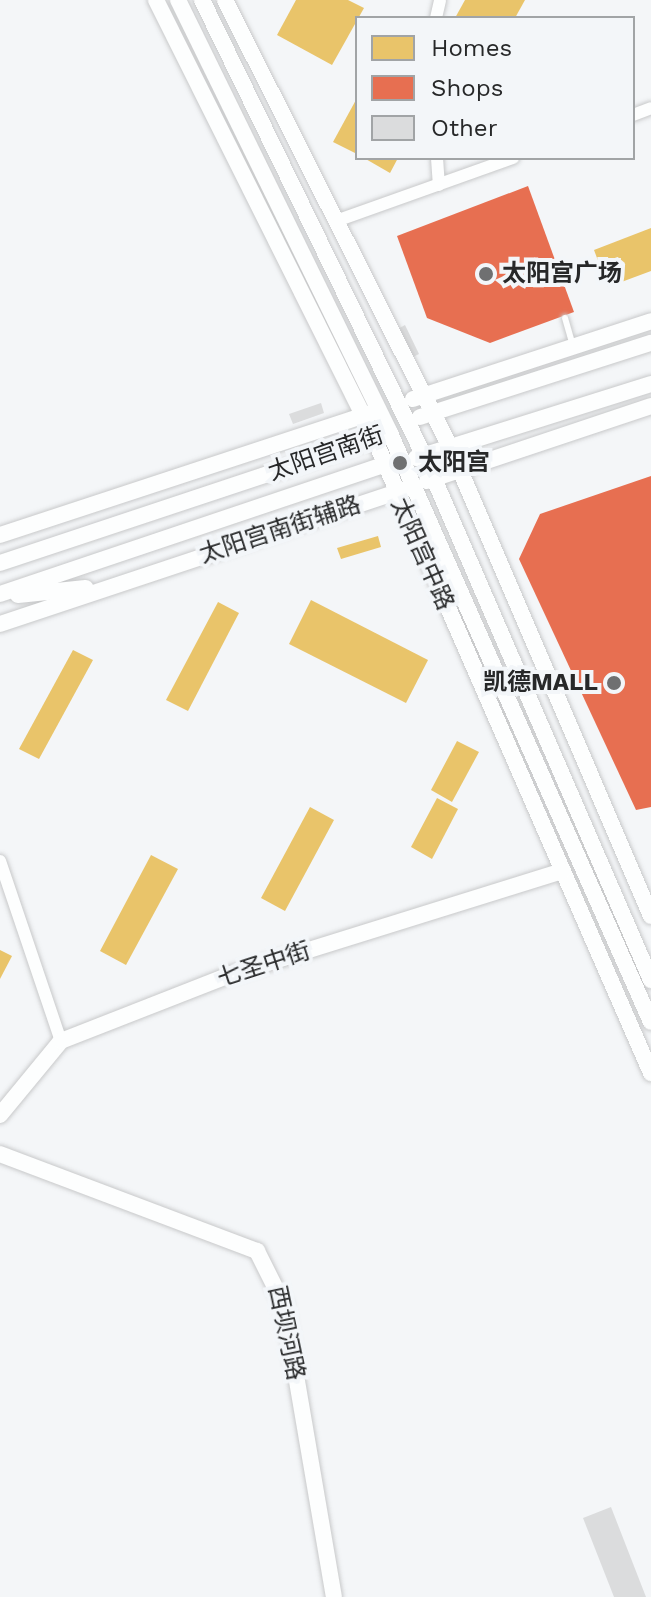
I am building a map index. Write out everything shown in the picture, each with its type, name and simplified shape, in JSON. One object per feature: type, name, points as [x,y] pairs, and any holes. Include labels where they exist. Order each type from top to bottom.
[{"type":"street","name":"太阳宫中路","points":[[156,0],[363,416],[402,459],[651,1022]]},
{"type":"street","name":"太阳宫中路","points":[[178,0],[379,410],[383,465],[651,1073]]},
{"type":"street","name":"太阳宫中路","points":[[202,0],[425,458],[651,980]]},
{"type":"street","points":[[225,0],[420,397],[451,449],[651,916]]},
{"type":"street","points":[[215,76],[230,150]]},
{"type":"street","points":[[241,80],[288,127]]},
{"type":"street","points":[[437,160],[439,185]]},
{"type":"street","points":[[336,221],[508,160]]},
{"type":"street","name":"太阳宫南街","points":[[0,535],[651,321]]},
{"type":"street","name":"太阳宫南街","points":[[0,563],[382,436],[408,421],[651,343]]},
{"type":"street","name":"太阳宫南街","points":[[0,595],[383,465],[402,459],[425,458],[651,384]]},
{"type":"street","name":"太阳宫南街辅路","points":[[0,624],[651,406]]},
{"type":"street","points":[[0,595],[115,585]]},
{"type":"street","points":[[530,700],[554,689]]},
{"type":"street","points":[[564,824],[581,914]]},
{"type":"street","points":[[588,835],[636,881]]},
{"type":"street","points":[[0,861],[61,1041]]},
{"type":"street","name":"七圣中街","points":[[0,1115],[61,1041],[232,974],[562,871]]},
{"type":"street","name":"西坝河路","points":[[0,1154],[257,1251],[284,1305],[334,1597]]},
{"type":"lane","points":[[565,318],[573,347]]},
{"type":"building: Homes","points":[[296,0],[348,0],[364,8],[360,16],[355,16],[355,24],[332,65],[277,35]]},
{"type":"building: Homes","points":[[465,0],[525,0],[516,16],[456,16]]},
{"type":"building: Homes","points":[[355,102],[355,153],[333,142]]},
{"type":"building: Homes","points":[[367,160],[397,160],[390,173]]},
{"type":"building: Homes","points":[[651,228],[651,271],[608,287],[594,250]]},
{"type":"building: Homes","points":[[378,536],[381,547],[341,559],[337,548]]},
{"type":"building: Homes","points":[[311,600],[428,660],[406,703],[289,644]]},
{"type":"building: Homes","points":[[218,602],[239,613],[188,711],[166,700]]},
{"type":"building: Homes","points":[[73,650],[93,660],[39,759],[19,749]]},
{"type":"building: Homes","points":[[457,741],[479,752],[452,802],[431,790]]},
{"type":"building: Homes","points":[[437,798],[458,809],[432,859],[411,847]]},
{"type":"building: Homes","points":[[310,807],[334,820],[285,911],[261,898]]},
{"type":"building: Homes","points":[[151,855],[178,869],[126,965],[100,951]]},
{"type":"building: Homes","points":[[0,950],[12,956],[0,979]]},
{"type":"building: Shops","name":"太阳宫广场","points":[[528,186],[574,312],[490,343],[427,318],[397,236]]},
{"type":"building: Shops","name":"凯德MALL","points":[[651,476],[651,807],[636,810],[519,559],[540,514]]},
{"type":"building: Other","points":[[405,325],[419,354],[409,359],[396,330]]},
{"type":"building: Other","points":[[321,403],[324,413],[293,424],[289,414]]},
{"type":"building: Other","points":[[611,1507],[646,1597],[614,1597],[583,1518]]},
{"type":"place","name":"太阳宫广场","points":[[486,274]]},
{"type":"place","name":"太阳宫","points":[[400,463]]},
{"type":"place","name":"凯德MALL","points":[[614,683]]}]
